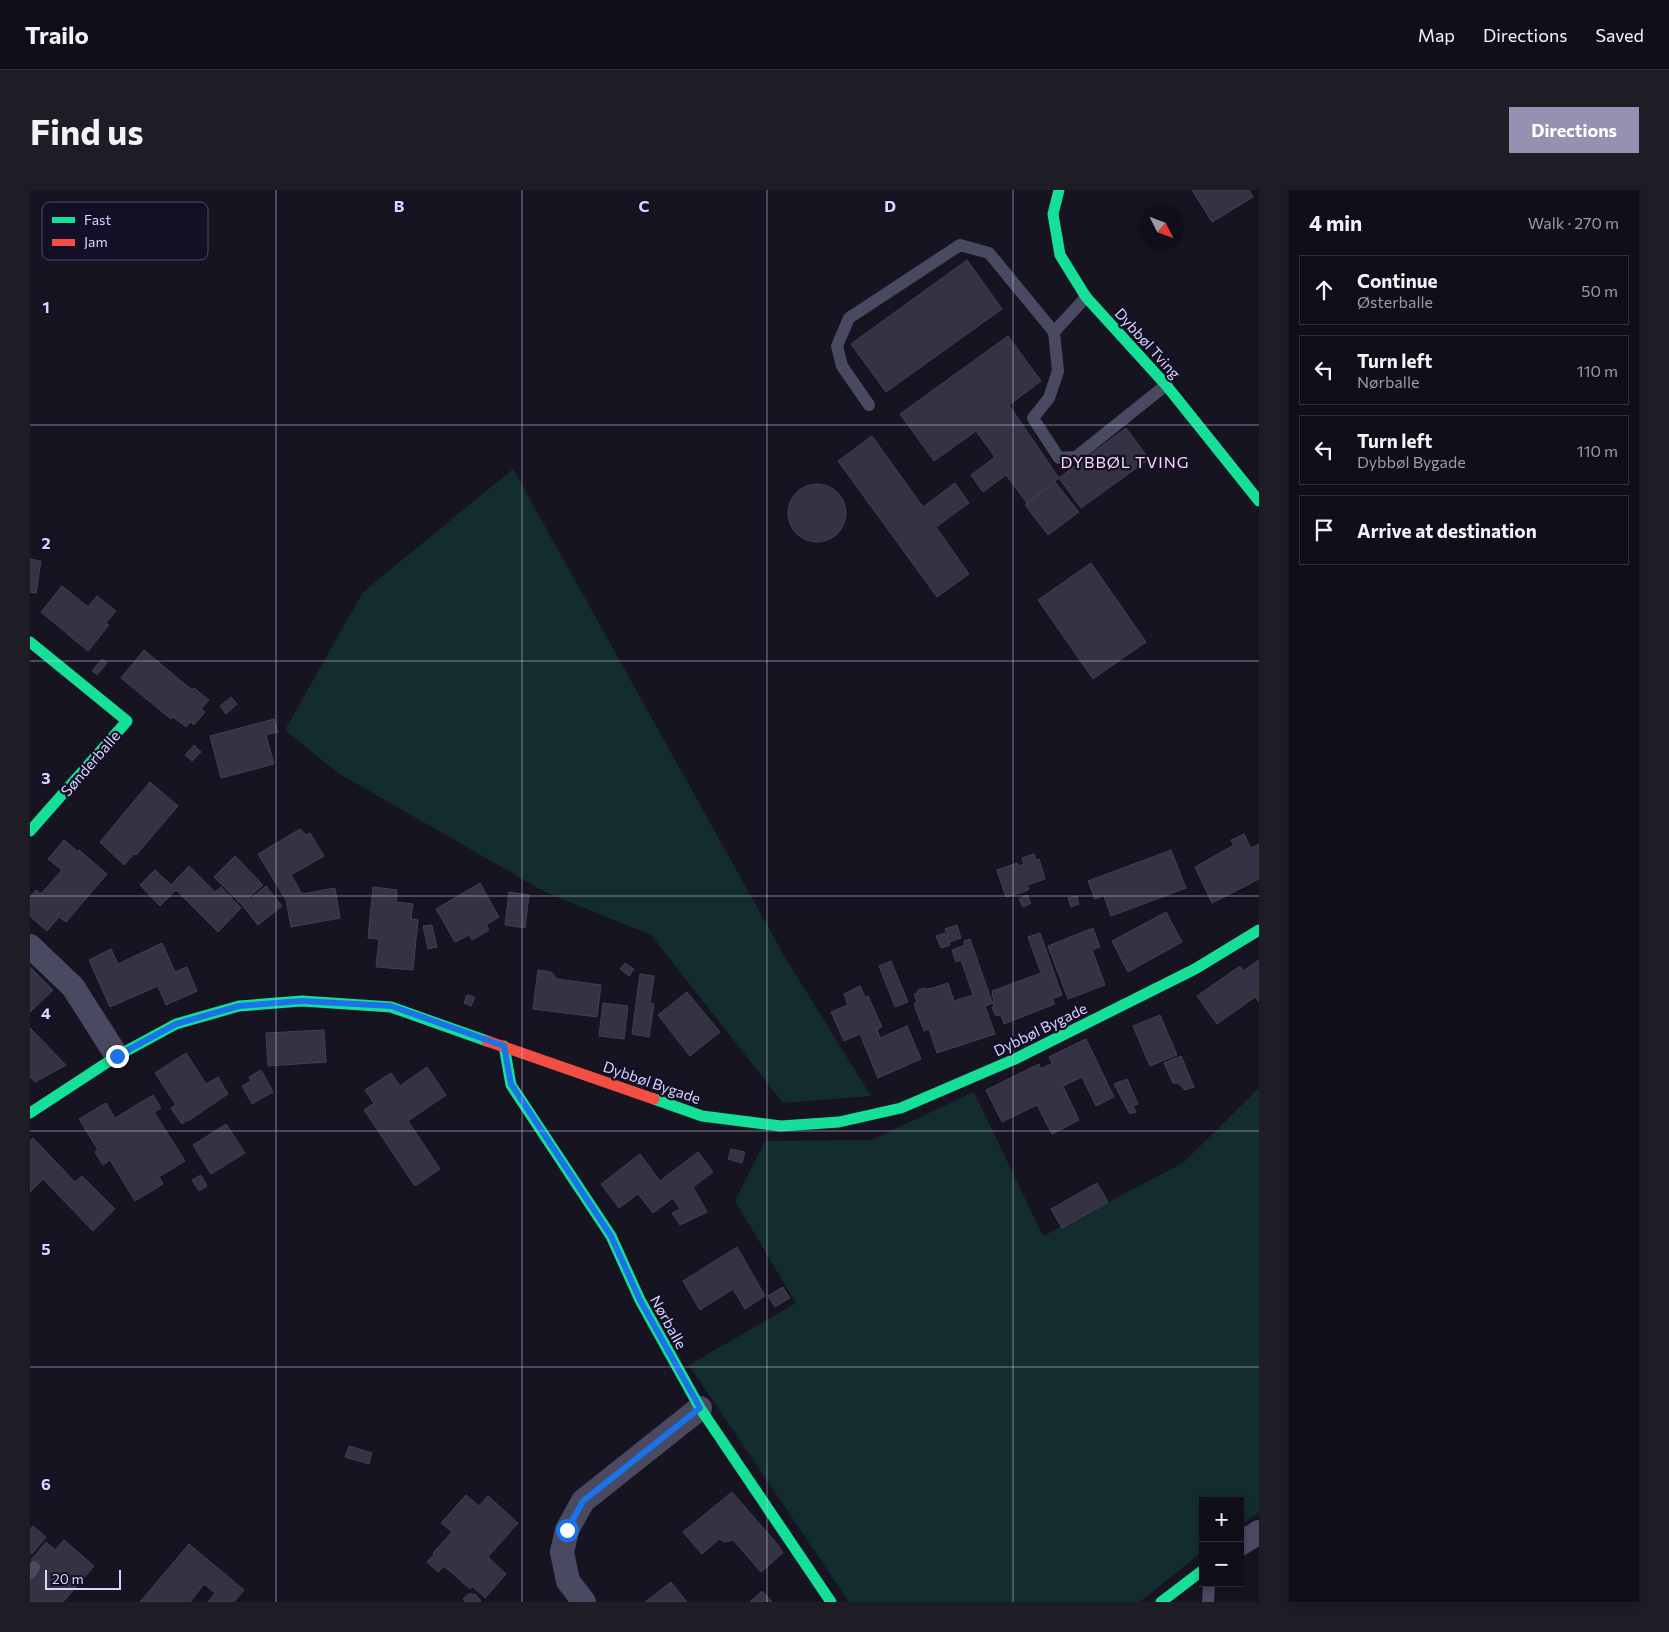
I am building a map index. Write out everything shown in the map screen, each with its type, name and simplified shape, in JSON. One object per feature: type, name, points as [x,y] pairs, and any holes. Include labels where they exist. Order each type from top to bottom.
[{"type":"street","name":"Dybbøl Tving","points":[[1059,190],[1053,214],[1060,255],[1086,297],[1166,385],[1259,501]]},
{"type":"street","name":"Sønderballe","points":[[30,642],[127,721],[30,832]]},
{"type":"street","name":"Dybbøl Bygade","points":[[30,1113],[117,1056],[176,1024],[239,1006],[302,1001],[391,1006],[702,1116],[781,1126],[839,1122],[900,1108],[1015,1059],[1195,969],[1259,930]]},
{"type":"street","points":[[30,946],[73,987],[117,1056]]},
{"type":"street","name":"Nørballe","points":[[504,1046],[511,1084],[611,1236],[640,1300],[700,1408],[831,1602]]},
{"type":"street","points":[[584,1602],[568,1581],[562,1552],[567,1530],[583,1501],[700,1408]]},
{"type":"street","points":[[1243,1542],[1259,1532]]},
{"type":"street","points":[[1161,1602],[1199,1573]]},
{"type":"lane","points":[[869,405],[842,366],[837,346],[849,318],[960,245],[989,253],[1054,332],[1058,371],[1049,398],[1033,418],[1059,458],[1076,457],[1166,385]]},
{"type":"lane","points":[[1054,332],[1086,297]]},
{"type":"lane","points":[[1208,1602],[1209,1587]]},
{"type":"green space","points":[[513,469],[786,959],[871,1096],[783,1103],[651,935],[543,891],[338,773],[285,730],[363,592]]},
{"type":"green space","points":[[1259,1088],[1259,1512],[1244,1522],[1244,1497],[1199,1497],[1199,1554],[1140,1602],[849,1602],[689,1365],[796,1303],[735,1201],[765,1141],[871,1140],[974,1092],[1043,1236],[1183,1163]]},
{"type":"building","points":[[1192,190],[1249,190],[1253,197],[1212,222]]},
{"type":"building","points":[[967,260],[1002,309],[886,392],[851,344]]},
{"type":"building","points":[[1008,336],[1041,381],[1009,405],[1059,478],[1027,503],[1006,475],[983,492],[971,475],[995,457],[976,431],[934,461],[900,414]]},
{"type":"building","points":[[1126,428],[1149,459],[1081,508],[1059,478]]},
{"type":"building","points":[[872,436],[923,507],[955,483],[969,503],[936,527],[969,574],[937,597],[838,461]]},
{"type":"building","points":[[1055,482],[1079,512],[1048,535],[1025,505]]},
{"type":"building","points":[[817,484],[828,486],[838,492],[844,502],[846,513],[844,524],[838,534],[828,540],[817,542],[806,540],[796,534],[790,524],[788,513],[790,502],[796,492],[806,486]]},
{"type":"building","points":[[30,559],[41,561],[36,593],[30,592]]},
{"type":"building","points":[[1091,563],[1146,642],[1093,679],[1038,600]]},
{"type":"building","points":[[62,586],[88,607],[97,596],[116,611],[106,623],[109,625],[88,651],[41,612]]},
{"type":"building","points":[[144,650],[192,690],[194,688],[209,700],[201,709],[205,712],[194,725],[191,722],[186,727],[173,717],[171,719],[121,678]]},
{"type":"building","points":[[102,659],[107,663],[97,675],[92,671]]},
{"type":"building","points":[[231,697],[237,704],[226,714],[220,706]]},
{"type":"building","points":[[274,719],[278,732],[266,735],[274,764],[221,778],[210,736]]},
{"type":"building","points":[[194,745],[201,752],[192,761],[185,755]]},
{"type":"building","points":[[150,782],[178,806],[136,855],[134,854],[124,865],[100,842]]},
{"type":"building","points":[[300,829],[306,835],[310,833],[324,856],[291,875],[302,894],[335,888],[340,918],[291,927],[286,900],[258,854]]},
{"type":"building","points":[[1244,834],[1251,848],[1259,844],[1259,879],[1212,903],[1195,867],[1234,845],[1231,840]]},
{"type":"building","points":[[64,840],[107,874],[66,922],[59,917],[47,931],[30,916],[30,897],[36,890],[41,894],[62,870],[48,859]]},
{"type":"building","points":[[1171,850],[1186,888],[1111,916],[1104,896],[1095,899],[1088,881]]},
{"type":"building","points":[[1034,854],[1036,860],[1039,859],[1045,879],[1027,885],[1029,889],[1026,891],[1006,897],[997,870],[1017,863],[1018,866],[1024,864],[1022,858]]},
{"type":"building","points":[[235,856],[263,885],[249,897],[250,899],[266,886],[282,906],[258,925],[242,905],[214,877]]},
{"type":"building","points":[[189,866],[215,892],[221,887],[241,908],[218,932],[176,890],[160,906],[140,885],[155,870],[171,885]]},
{"type":"building","points":[[480,883],[499,917],[486,925],[489,930],[472,940],[469,935],[455,942],[436,909]]},
{"type":"building","points":[[373,887],[397,890],[396,902],[413,904],[411,919],[418,920],[413,970],[376,967],[379,939],[368,938]]},
{"type":"building","points":[[509,892],[529,895],[525,928],[505,925]]},
{"type":"building","points":[[1027,895],[1031,903],[1023,907],[1019,899]]},
{"type":"building","points":[[1077,896],[1079,904],[1071,907],[1068,898]]},
{"type":"building","points":[[1166,912],[1182,942],[1128,972],[1112,941]]},
{"type":"building","points":[[432,925],[437,947],[428,949],[423,926]]},
{"type":"building","points":[[957,925],[961,938],[950,942],[945,929]]},
{"type":"building","points":[[1093,928],[1100,947],[1092,950],[1105,985],[1068,999],[1048,946]]},
{"type":"building","points":[[945,933],[950,945],[941,948],[936,936]]},
{"type":"building","points":[[1040,933],[1062,995],[1052,999],[1055,1004],[1004,1024],[1001,1015],[995,1015],[992,1007],[994,1007],[993,1003],[985,1006],[995,1034],[937,1053],[929,1029],[924,1031],[914,1004],[917,1002],[914,994],[918,993],[918,990],[948,983],[954,1001],[973,995],[961,960],[956,962],[952,950],[965,945],[964,941],[970,939],[992,1002],[994,1001],[992,991],[1041,973],[1028,937]]},
{"type":"building","points":[[162,943],[175,972],[187,967],[197,991],[166,1005],[158,986],[110,1007],[89,960],[111,949],[118,964]]},
{"type":"building","points":[[1259,960],[1259,1002],[1255,997],[1217,1024],[1197,996],[1240,966],[1243,971]]},
{"type":"building","points":[[891,961],[908,1002],[895,1007],[879,966]]},
{"type":"building","points":[[625,963],[634,969],[629,976],[620,969]]},
{"type":"building","points":[[30,967],[53,990],[30,1012]]},
{"type":"building","points":[[538,970],[551,972],[557,979],[601,985],[597,1017],[533,1009]]},
{"type":"building","points":[[640,974],[654,976],[650,1003],[654,1004],[649,1037],[632,1034]]},
{"type":"building","points":[[860,986],[865,997],[868,996],[882,1027],[877,1029],[880,1038],[907,1026],[921,1059],[878,1078],[860,1034],[844,1041],[831,1012],[848,1005],[844,994]]},
{"type":"building","points":[[687,992],[720,1032],[690,1056],[658,1015]]},
{"type":"building","points":[[467,995],[475,997],[471,1006],[464,1003]]},
{"type":"building","points":[[603,1003],[628,1006],[624,1039],[599,1036]]},
{"type":"building","points":[[1160,1015],[1177,1055],[1150,1066],[1133,1026]]},
{"type":"building","points":[[30,1028],[66,1065],[35,1082],[30,1077]]},
{"type":"building","points":[[324,1030],[326,1062],[268,1066],[266,1033]]},
{"type":"building","points":[[1086,1039],[1114,1097],[1096,1106],[1082,1077],[1063,1086],[1079,1120],[1052,1134],[1037,1105],[1002,1122],[986,1090],[1039,1064],[1041,1069],[1052,1063],[1049,1057]]},
{"type":"building","points":[[186,1053],[206,1084],[218,1077],[228,1094],[182,1124],[171,1108],[176,1105],[155,1073]]},
{"type":"building","points":[[1181,1056],[1194,1087],[1185,1090],[1178,1083],[1173,1083],[1164,1063]]},
{"type":"building","points":[[427,1067],[446,1095],[408,1121],[440,1169],[415,1186],[364,1110],[374,1103],[365,1090],[391,1073],[400,1086]]},
{"type":"building","points":[[261,1070],[273,1092],[252,1104],[242,1086],[251,1081],[249,1077]]},
{"type":"building","points":[[1127,1079],[1138,1104],[1133,1106],[1136,1112],[1130,1114],[1114,1084]]},
{"type":"building","points":[[153,1095],[161,1108],[154,1112],[185,1161],[159,1177],[163,1184],[135,1201],[110,1160],[103,1165],[95,1152],[98,1150],[79,1119],[106,1103],[115,1118]]},
{"type":"building","points":[[226,1124],[245,1153],[211,1174],[193,1145]]},
{"type":"building","points":[[33,1138],[75,1182],[82,1176],[115,1209],[93,1231],[43,1179],[30,1192],[30,1141]]},
{"type":"building","points":[[731,1149],[745,1152],[742,1163],[728,1159]]},
{"type":"building","points":[[698,1152],[713,1172],[693,1187],[707,1212],[680,1225],[672,1213],[680,1209],[673,1198],[653,1213],[638,1194],[619,1208],[601,1184],[640,1154],[660,1181]]},
{"type":"building","points":[[201,1175],[207,1186],[199,1191],[192,1180]]},
{"type":"building","points":[[1097,1183],[1108,1202],[1062,1228],[1051,1209]]},
{"type":"building","points":[[737,1247],[765,1296],[745,1309],[733,1289],[700,1310],[683,1281]]},
{"type":"building","points":[[783,1287],[790,1298],[775,1307],[768,1296]]},
{"type":"building","points":[[349,1446],[372,1453],[369,1464],[345,1457]]},
{"type":"building","points":[[732,1492],[783,1553],[761,1572],[733,1540],[725,1542],[719,1539],[702,1554],[683,1532]]},
{"type":"building","points":[[466,1495],[479,1506],[488,1496],[518,1523],[488,1557],[506,1574],[485,1598],[472,1586],[470,1589],[444,1566],[438,1572],[427,1562],[452,1532],[441,1523]]},
{"type":"building","points":[[33,1526],[46,1537],[32,1554],[30,1552],[30,1529]]},
{"type":"building","points":[[64,1540],[94,1566],[63,1602],[30,1602],[30,1580],[41,1567],[31,1560],[46,1542],[55,1550]]},
{"type":"building","points":[[189,1544],[244,1590],[234,1602],[208,1602],[215,1593],[204,1584],[190,1602],[140,1602]]},
{"type":"building","points":[[671,1582],[687,1602],[645,1602]]},
{"type":"building","points":[[762,1591],[772,1602],[750,1602]]},
{"type":"building","points":[[470,1593],[475,1594],[481,1601],[466,1602],[463,1599]]},
{"type":"traffic: fast","points":[[1059,190],[1053,214],[1060,255],[1086,297],[1166,385],[1259,501]]},
{"type":"traffic: fast","points":[[30,642],[127,721],[30,831]]},
{"type":"traffic: fast","points":[[654,1099],[702,1116],[781,1126],[839,1122],[901,1108],[1015,1059],[1195,969],[1259,930]]},
{"type":"traffic: fast","points":[[30,1113],[117,1056],[176,1024],[239,1006],[302,1001],[391,1007],[487,1041]]},
{"type":"traffic: fast","points":[[504,1046],[511,1085],[611,1236],[640,1300],[700,1408],[831,1602]]},
{"type":"traffic: fast","points":[[1161,1602],[1199,1573]]},
{"type":"traffic: jam","points":[[487,1041],[654,1099]]},
{"type":"district","name":"DYBBØL TVING","points":[[1125,461]]},
{"type":"route","points":[[117,1056],[176,1024],[239,1006],[302,1001],[391,1006],[504,1046],[511,1084],[611,1236],[640,1300],[700,1408],[583,1501],[567,1530]]}]
